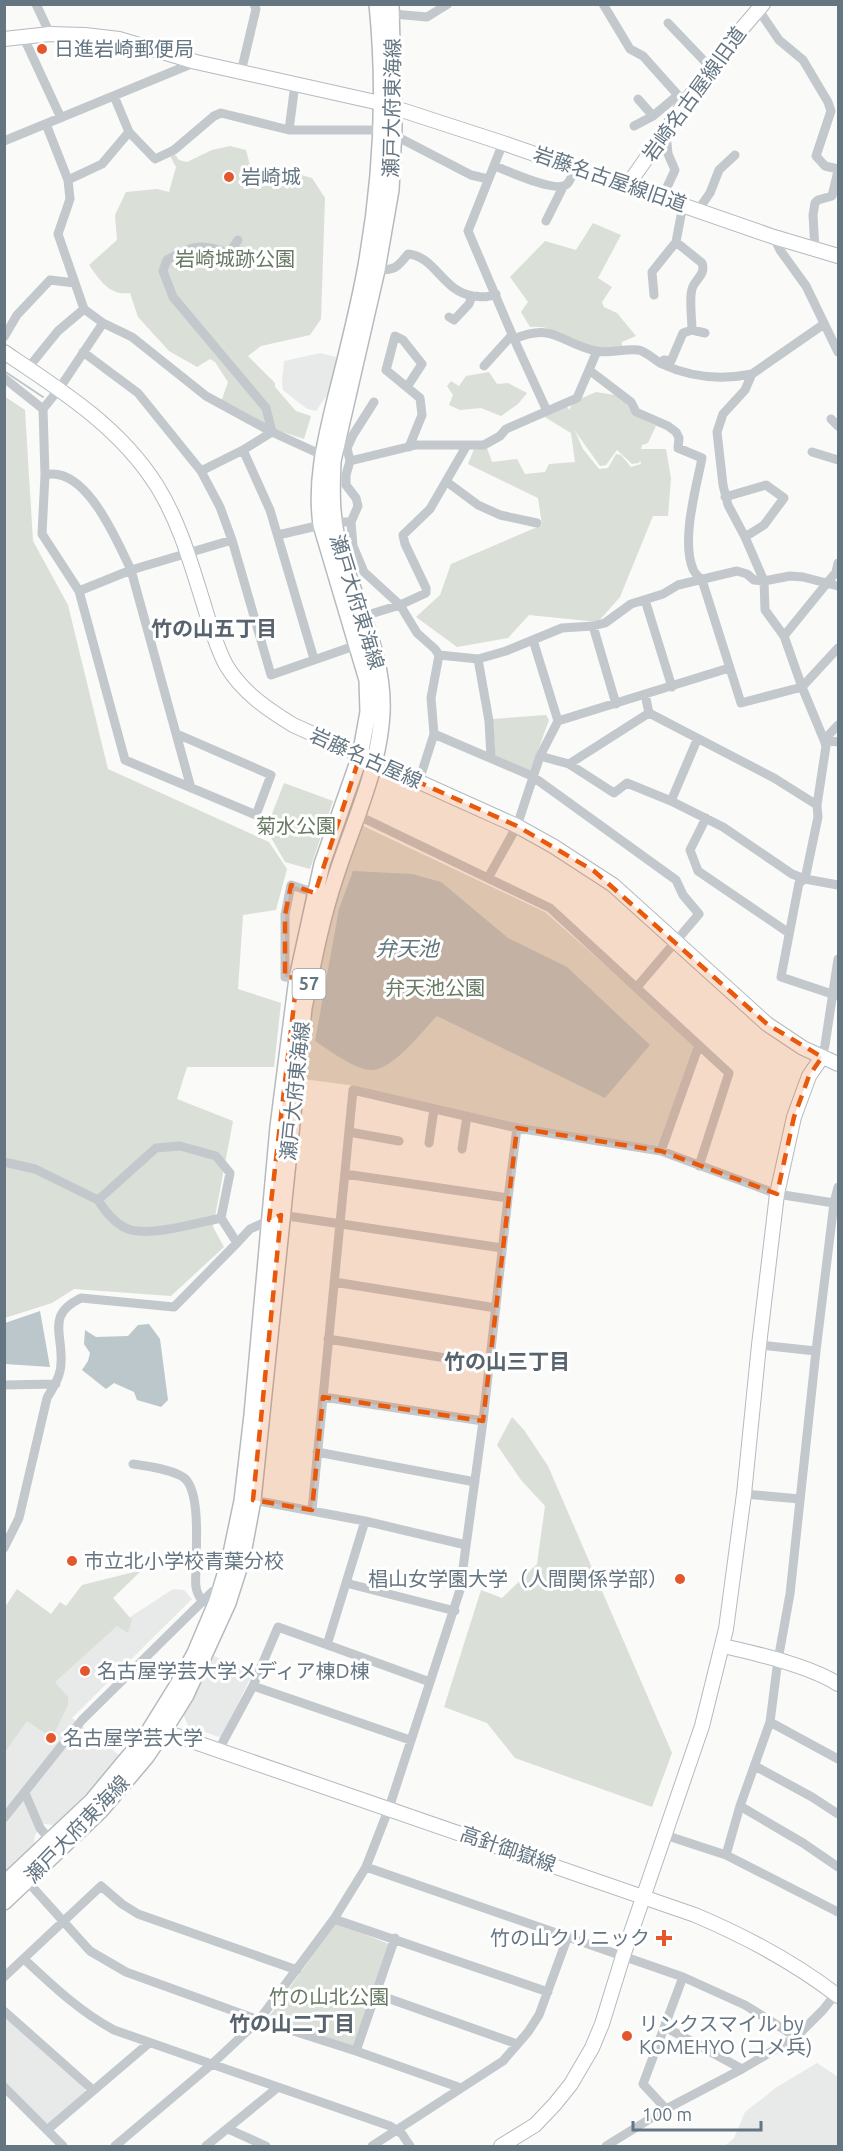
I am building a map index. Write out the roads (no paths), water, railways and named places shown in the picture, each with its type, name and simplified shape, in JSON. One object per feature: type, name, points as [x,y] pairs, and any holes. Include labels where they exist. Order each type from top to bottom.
[{"type":"main road","name":"瀬戸大府東海線","points":[[4,1884],[92,1801],[186,1695],[228,1604],[242,1559],[253,1500],[273,1318],[278,1127],[297,978],[322,864],[367,759],[382,713],[380,676],[364,616],[337,540],[327,523],[333,460],[377,270],[391,189],[387,105],[377,4]]},
{"type":"main road","name":"瀬戸大府東海線","points":[[387,105],[392,9]]},
{"type":"main road","name":"瀬戸大府東海線","points":[[4,1902],[100,1810],[146,1757],[177,1686],[195,1653],[221,1589],[230,1558],[242,1501],[275,1217],[304,1008],[319,933],[357,815],[367,759],[367,680],[319,489],[322,455],[365,271],[376,189],[388,132]]},
{"type":"street","points":[[36,4],[50,34]]},
{"type":"street","points":[[241,72],[256,9],[254,4]]},
{"type":"street","points":[[392,9],[427,17],[448,4]]},
{"type":"street","points":[[603,4],[630,49],[643,56],[681,99],[634,126]]},
{"type":"street","points":[[761,7],[779,40],[803,60],[837,122]]},
{"type":"street","name":"岩崎名古屋線旧道","points":[[627,186],[663,135],[681,99],[711,68],[761,7]]},
{"type":"street","points":[[668,23],[711,68]]},
{"type":"street","name":"岩藤名古屋線旧道","points":[[4,39],[50,34],[119,39],[196,62],[387,105],[774,237],[838,256]]},
{"type":"street","points":[[23,36],[61,118]]},
{"type":"street","points":[[4,141],[196,62]]},
{"type":"street","points":[[289,130],[295,84]]},
{"type":"street","points":[[114,96],[129,132],[155,159],[174,150],[214,116],[221,113],[289,130],[388,132],[471,175],[488,179]]},
{"type":"street","points":[[638,99],[653,116]]},
{"type":"street","points":[[828,102],[838,99]]},
{"type":"street","points":[[815,250],[813,207],[818,200],[832,196],[838,170],[825,166],[816,156],[831,111]]},
{"type":"street","points":[[46,124],[68,180],[70,199],[58,234],[84,309],[102,323],[132,337],[206,396],[272,432],[322,455]]},
{"type":"street","points":[[68,180],[102,164],[129,132]]},
{"type":"street","points":[[662,198],[675,170],[663,135]]},
{"type":"street","points":[[503,143],[468,231],[547,411]]},
{"type":"street","points":[[698,210],[710,193],[718,170],[735,154]]},
{"type":"street","points":[[495,166],[542,184],[563,187]]},
{"type":"street","points":[[546,221],[575,168]]},
{"type":"street","points":[[654,295],[652,272],[676,242],[683,205]]},
{"type":"street","points":[[774,237],[780,250],[806,286],[837,346]]},
{"type":"street","points":[[238,240],[229,254],[212,247],[197,246],[186,250],[167,260],[163,271],[180,308],[266,408],[272,432]]},
{"type":"street","points":[[676,242],[704,267],[701,277],[692,288],[692,330]]},
{"type":"street","points":[[377,270],[390,270],[398,267],[408,254],[416,255],[463,295],[487,298],[496,294]]},
{"type":"street","points":[[4,337],[17,315],[50,280],[75,283]]},
{"type":"street","points":[[449,316],[454,320],[469,304],[472,296]]},
{"type":"street","points":[[28,368],[58,331],[84,309]]},
{"type":"street","points":[[102,323],[59,389],[43,409],[45,475],[42,534],[79,591],[125,760],[256,815],[272,775],[177,734]]},
{"type":"street","points":[[484,366],[513,337],[539,331],[597,351],[639,350],[661,363],[689,374],[740,376],[752,374],[824,324]]},
{"type":"street","points":[[661,363],[664,360],[671,361],[683,333],[692,330],[705,333]]},
{"type":"street","points":[[407,387],[422,364],[403,340],[396,336],[387,370],[407,387],[420,398],[422,415],[409,447]]},
{"type":"street","points":[[350,461],[431,444],[484,445],[500,436],[506,429],[577,398],[597,351]]},
{"type":"street","name":"岩藤名古屋線","points":[[4,352],[82,404],[112,430],[138,460],[157,486],[176,521],[213,635],[226,665],[244,689],[268,710],[293,725],[517,826],[594,871],[613,885],[767,1024],[803,1048],[838,1064]]},
{"type":"street","points":[[83,352],[138,393],[201,471],[220,507],[232,540],[271,675],[357,645]]},
{"type":"street","points":[[589,370],[631,402],[636,412],[676,432],[679,438],[678,448],[702,459],[689,542],[693,571],[702,580],[741,702],[802,687],[838,648]]},
{"type":"street","points":[[752,374],[745,390],[723,414],[717,432],[719,465],[725,497],[746,537],[764,581],[765,610],[784,636],[826,746],[818,817],[805,879],[799,883],[782,977],[836,995]]},
{"type":"street","points":[[4,378],[43,409]]},
{"type":"street","points":[[374,402],[352,435],[347,448],[350,461],[346,485],[356,498],[358,506],[351,522],[353,546],[364,572],[400,605],[417,633],[439,655],[431,698],[434,734],[419,781]]},
{"type":"street","points":[[831,419],[838,426]]},
{"type":"street","points":[[201,471],[243,450],[272,432]]},
{"type":"street","points":[[364,616],[400,605],[426,593],[426,588],[403,535],[430,509],[467,445]]},
{"type":"street","points":[[243,450],[270,510],[314,659]]},
{"type":"street","points":[[812,452],[838,460]]},
{"type":"street","points":[[45,475],[56,472],[72,479],[85,490],[116,538],[131,570],[191,788]]},
{"type":"street","points":[[447,482],[478,504],[500,515],[537,524]]},
{"type":"street","points":[[725,497],[766,485],[784,498],[764,525],[746,537]]},
{"type":"street","points":[[278,535],[327,523],[351,522]]},
{"type":"street","points":[[79,591],[131,570],[232,540]]},
{"type":"street","points":[[784,636],[836,572],[838,563]]},
{"type":"street","points":[[439,655],[478,659],[506,651],[562,628],[605,623],[631,604],[663,594],[678,585],[737,571],[747,574],[754,580],[764,581],[790,576],[828,582],[838,586]]},
{"type":"street","points":[[645,600],[672,687]]},
{"type":"street","points":[[593,626],[616,704]]},
{"type":"street","points":[[488,878],[517,826],[532,776],[558,721],[533,640]]},
{"type":"street","points":[[478,659],[489,721],[491,758]]},
{"type":"street","points":[[558,721],[729,668]]},
{"type":"street","points":[[645,694],[649,713],[697,740],[774,778],[818,805]]},
{"type":"street","points":[[569,764],[649,713]]},
{"type":"street","points":[[824,740],[838,725]]},
{"type":"street","points":[[434,734],[532,776],[676,880],[683,895],[699,914],[637,987]]},
{"type":"street","points":[[671,801],[697,740]]},
{"type":"street","points":[[824,740],[838,742]]},
{"type":"street","points":[[540,756],[569,764],[614,793],[627,783],[671,801],[723,827],[792,874],[805,879],[838,885]]},
{"type":"street","points":[[357,815],[550,908],[729,1073],[699,1166]]},
{"type":"street","points":[[706,818],[690,850],[698,871],[789,933]]},
{"type":"street","points":[[297,978],[285,977],[285,915],[291,885],[315,893]]},
{"type":"street","points":[[501,2146],[535,2125],[571,2084],[592,2048],[702,1726],[723,1646],[744,1494],[777,1194],[794,1117],[809,1076],[822,1057],[836,995],[838,959]]},
{"type":"street","points":[[661,1151],[699,1045]]},
{"type":"street","points":[[312,1510],[353,1090],[517,1128],[661,1151],[777,1194],[834,1203]]},
{"type":"street","points":[[429,1143],[434,1109]]},
{"type":"street","points":[[462,1149],[467,1116]]},
{"type":"street","points":[[115,2146],[212,2064],[259,2020],[334,1919],[366,1867],[455,1611],[460,1590],[483,1421],[517,1128]]},
{"type":"street","points":[[349,1132],[399,1141]]},
{"type":"street","points":[[98,1200],[156,1148],[180,1146],[216,1156],[230,1173],[221,1218],[237,1243]]},
{"type":"street","points":[[4,1162],[35,1169],[98,1200],[107,1214],[127,1229],[156,1232],[221,1218]]},
{"type":"street","points":[[345,1174],[508,1198]]},
{"type":"street","points":[[726,1855],[740,1806],[770,1722],[790,1594],[816,1351],[834,1203],[838,1187]]},
{"type":"street","points":[[4,1548],[19,1518],[47,1398],[56,1384],[62,1365],[59,1316],[67,1305],[81,1298],[174,1307],[250,1229],[275,1217],[339,1222],[502,1248]]},
{"type":"street","points":[[334,1282],[496,1308]]},
{"type":"street","points":[[328,1339],[489,1365]]},
{"type":"street","points":[[759,1345],[816,1351]]},
{"type":"street","points":[[4,1385],[56,1384]]},
{"type":"street","points":[[323,1397],[483,1421]]},
{"type":"street","points":[[317,1452],[475,1482]]},
{"type":"street","points":[[133,1464],[183,1477],[193,1490],[196,1533],[195,1591],[203,1602]]},
{"type":"street","points":[[744,1494],[800,1499]]},
{"type":"street","points":[[253,1500],[365,1521],[466,1545]]},
{"type":"street","points":[[327,1645],[365,1521]]},
{"type":"street","points":[[346,1583],[455,1611]]},
{"type":"street","points":[[4,1818],[82,1720],[213,1591],[221,1589]]},
{"type":"street","points":[[218,1751],[253,1686],[278,1627],[430,1682]]},
{"type":"street","points":[[723,1646],[778,1660],[838,1684]]},
{"type":"street","points":[[253,1686],[410,1740]]},
{"type":"street","points":[[770,1722],[838,1759]]},
{"type":"street","name":"高針御嶽線","points":[[157,1730],[695,1915],[787,1959],[838,1994]]},
{"type":"street","points":[[755,1766],[838,1814]]},
{"type":"street","points":[[25,1793],[40,1828],[51,1841]]},
{"type":"street","points":[[740,1806],[803,1843],[838,1867]]},
{"type":"street","points":[[665,1835],[726,1855],[838,1912]]},
{"type":"street","points":[[366,1867],[683,1977],[745,2005],[796,2037]]},
{"type":"street","points":[[27,1881],[90,1951],[126,1972],[259,2020],[461,2088]]},
{"type":"street","points":[[4,1977],[101,1886],[138,1914],[297,1970]]},
{"type":"street","points":[[334,1919],[548,1992]]},
{"type":"street","points":[[372,2146],[503,2061],[539,2015],[568,1936]]},
{"type":"street","points":[[356,2051],[395,1938]]},
{"type":"street","points":[[24,1959],[68,2000],[114,2030],[390,2126],[402,2134],[410,2146]]},
{"type":"street","points":[[666,2109],[643,2084],[683,1977]]},
{"type":"street","points":[[376,1994],[517,2044]]},
{"type":"street","points":[[606,2146],[666,2109],[742,2069],[796,2037],[838,1994]]},
{"type":"street","points":[[4,2011],[93,2090]]},
{"type":"street","points":[[664,2027],[742,2069]]},
{"type":"street","points":[[47,2130],[149,2043]]},
{"type":"street","points":[[4,2087],[63,2146]]},
{"type":"street","points":[[206,2146],[277,2088]]},
{"type":"street","points":[[228,2129],[266,2146]]},
{"type":"water","name":"弁天池","points":[[353,871],[412,874],[441,882],[508,938],[567,967],[650,1045],[605,1098],[437,1016],[399,1056],[381,1068],[366,1069],[343,1059],[315,1041],[339,909]]},
{"type":"water","points":[[40,1311],[50,1367],[5,1364],[5,1323]]},
{"type":"water","points":[[149,1324],[160,1339],[168,1400],[161,1407],[137,1400],[134,1392],[114,1383],[106,1389],[82,1370],[90,1353],[84,1344],[85,1330],[96,1337],[128,1336],[138,1325]]},
{"type":"waterway","points":[[4,371],[43,397]]},
{"type":"waterway","points":[[266,821],[286,831]]},
{"type":"place","name":"日進岩崎郵便局","points":[[42,49]]},
{"type":"place","name":"岩崎城","points":[[229,177]]},
{"type":"place","name":"市立北小学校青葉分校","points":[[72,1561]]},
{"type":"place","name":"椙山女学園大学（人間関係学部）","points":[[680,1579]]},
{"type":"place","name":"名古屋学芸大学メディア棟D棟","points":[[85,1671]]},
{"type":"place","name":"名古屋学芸大学","points":[[51,1738]]},
{"type":"place","name":"竹の山クリニック","points":[[664,1938]]},
{"type":"place","name":"リンクスマイル by KOMEHYO (コメ兵)","points":[[627,2036]]},
{"type":"district","name":"竹の山五丁目","points":[[214,629]]},
{"type":"district","name":"竹の山三丁目","points":[[507,1362]]},
{"type":"district","name":"竹の山二丁目","points":[[292,2024]]},
{"type":"park label","name":"岩崎城跡公園","points":[[235,259]]},
{"type":"park label","name":"菊水公園","points":[[296,826]]},
{"type":"park label","name":"弁天池公園","points":[[435,988]]},
{"type":"park label","name":"竹の山北公園","points":[[329,1997]]}]
